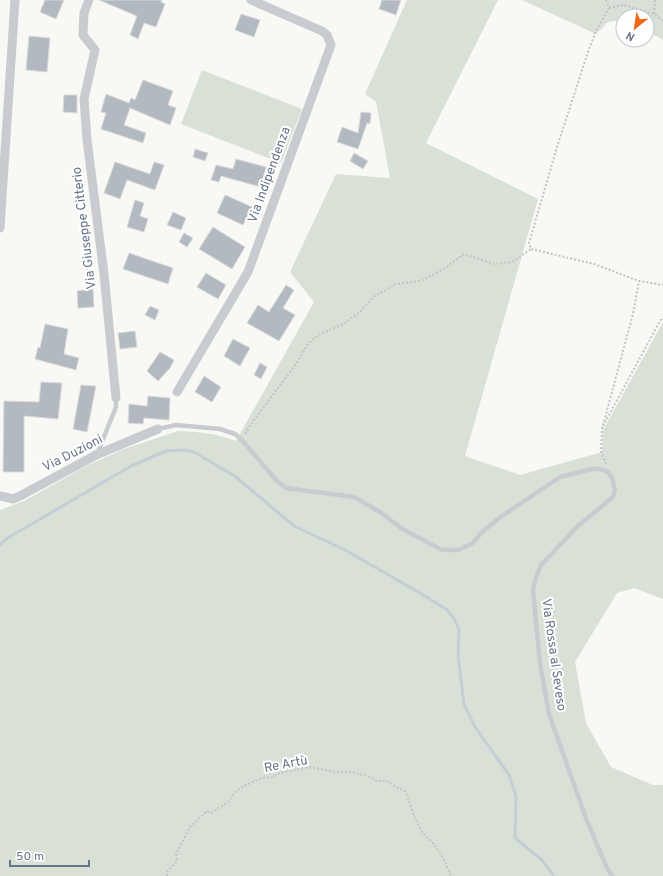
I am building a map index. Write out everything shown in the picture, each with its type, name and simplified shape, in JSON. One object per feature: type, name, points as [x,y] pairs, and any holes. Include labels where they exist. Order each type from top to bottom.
[{"type":"street","points":[[0,228],[15,0]]},
{"type":"street","name":"Via Giuseppe Citterio","points":[[89,0],[84,13],[83,35],[95,50],[84,99],[87,140],[104,274],[116,398]]},
{"type":"street","name":"Via Indipendenza","points":[[177,392],[248,272],[331,45],[327,34],[322,31],[252,0]]},
{"type":"street","name":"Via Duzioni","points":[[0,496],[13,499],[96,455],[158,429]]},
{"type":"lane","name":"Via Giuseppe Citterio","points":[[96,455],[116,407],[116,398]]},
{"type":"lane","points":[[158,429],[176,425],[220,429],[235,434],[242,440],[276,480],[286,488],[354,497],[380,512],[401,528],[442,550],[458,550],[473,543],[482,532],[499,518],[560,477],[592,469],[600,469],[608,472]]},
{"type":"lane","name":"Via Rossa al Seveso","points":[[608,472],[612,478],[615,490],[613,496],[578,526],[541,565],[533,589],[540,664],[549,714],[587,821],[607,868],[612,876]]},
{"type":"path","points":[[606,0],[609,8]]},
{"type":"path","points":[[531,249],[529,243],[557,147],[596,31],[609,8],[624,5],[634,8]]},
{"type":"path","points":[[655,15],[663,21]]},
{"type":"path","points":[[242,440],[252,423],[298,361],[308,344],[318,335],[343,324],[360,312],[373,298],[396,284],[421,281],[444,269],[464,254],[494,264],[512,262],[531,249],[594,264],[639,281],[663,285]]},
{"type":"path","points":[[608,472],[601,451],[602,429],[633,314],[639,281]]},
{"type":"path","points":[[602,429],[663,317]]},
{"type":"path","name":"Re Artù","points":[[167,876],[167,872],[177,861],[176,854],[190,827],[207,811],[211,813],[228,802],[236,791],[262,778],[273,777],[280,773],[311,767],[335,772],[351,772],[376,781],[386,781],[406,792],[414,816],[422,832],[433,843],[442,856],[451,876]]},
{"type":"shaded area","points":[[407,0],[498,0],[426,143],[538,199],[465,456],[520,475],[602,452],[603,430],[663,322],[663,599],[634,588],[617,593],[575,662],[586,723],[611,767],[653,785],[663,785],[663,876],[0,876],[0,510],[24,501],[86,466],[124,449],[178,431],[217,435],[236,441],[314,302],[290,272],[336,174],[390,178],[376,102],[365,94]]},
{"type":"shaded area","points":[[522,0],[663,0],[663,40],[655,36],[655,8],[615,8],[615,21],[608,22],[596,34]]},
{"type":"shaded area","points":[[202,70],[302,109],[281,163],[181,124]]},
{"type":"building","points":[[45,0],[64,0],[56,19],[40,12]]},
{"type":"building","points":[[99,0],[162,0],[161,2],[165,4],[156,27],[144,23],[138,39],[130,35],[137,16]]},
{"type":"building","points":[[382,0],[401,0],[396,15],[379,9]]},
{"type":"building","points":[[241,14],[260,20],[254,37],[235,30]]},
{"type":"building","points":[[29,36],[50,38],[47,72],[26,70]]},
{"type":"building","points":[[143,80],[173,91],[168,105],[176,108],[170,125],[130,108],[124,125],[146,133],[143,143],[101,129],[106,113],[101,112],[106,94],[129,103],[131,98],[135,100]]},
{"type":"building","points":[[64,95],[77,95],[77,113],[63,112]]},
{"type":"building","points":[[361,112],[371,113],[370,124],[367,123],[358,149],[337,142],[342,127],[358,133]]},
{"type":"building","points":[[195,149],[208,153],[205,161],[193,157]]},
{"type":"building","points":[[354,153],[368,161],[363,169],[350,161]]},
{"type":"building","points":[[236,159],[266,167],[261,187],[221,176],[219,182],[211,180],[216,165],[233,169]]},
{"type":"building","points":[[115,162],[150,174],[154,162],[164,165],[155,190],[127,180],[120,199],[104,193]]},
{"type":"building","points":[[225,195],[252,207],[243,225],[217,213]]},
{"type":"building","points":[[135,200],[144,203],[140,216],[148,219],[144,232],[127,227]]},
{"type":"building","points":[[173,212],[186,218],[181,230],[167,225]]},
{"type":"building","points":[[213,227],[245,247],[232,269],[199,249]]},
{"type":"building","points":[[184,233],[193,238],[187,247],[179,242]]},
{"type":"building","points":[[129,253],[173,268],[168,284],[123,269]]},
{"type":"building","points":[[206,273],[226,285],[218,299],[197,287]]},
{"type":"building","points":[[286,285],[294,290],[283,308],[295,315],[279,341],[247,323],[258,305],[269,312]]},
{"type":"building","points":[[93,289],[94,307],[78,308],[77,291]]},
{"type":"building","points":[[150,306],[159,310],[155,320],[145,315]]},
{"type":"building","points":[[45,324],[68,329],[64,354],[79,358],[76,370],[35,359],[38,347],[40,348]]},
{"type":"building","points":[[135,331],[137,347],[120,349],[118,333]]},
{"type":"building","points":[[233,339],[250,348],[240,366],[224,356]]},
{"type":"building","points":[[160,352],[174,360],[170,368],[158,381],[147,371]]},
{"type":"building","points":[[260,363],[267,367],[261,379],[254,375]]},
{"type":"building","points":[[204,376],[221,387],[212,402],[195,392]]},
{"type":"building","points":[[41,382],[62,383],[58,419],[24,416],[24,472],[3,472],[4,401],[39,402]]},
{"type":"building","points":[[81,385],[96,386],[87,432],[73,429]]},
{"type":"building","points":[[148,396],[170,398],[169,420],[144,418],[143,424],[128,423],[129,404],[147,406]]},
{"type":"waterway","points":[[0,545],[6,539],[131,466],[166,451],[185,450],[194,452],[236,477],[294,526],[345,550],[446,609],[453,617],[459,629],[458,655],[464,704],[475,727],[509,775],[516,796],[515,838],[542,860],[554,876]]}]
